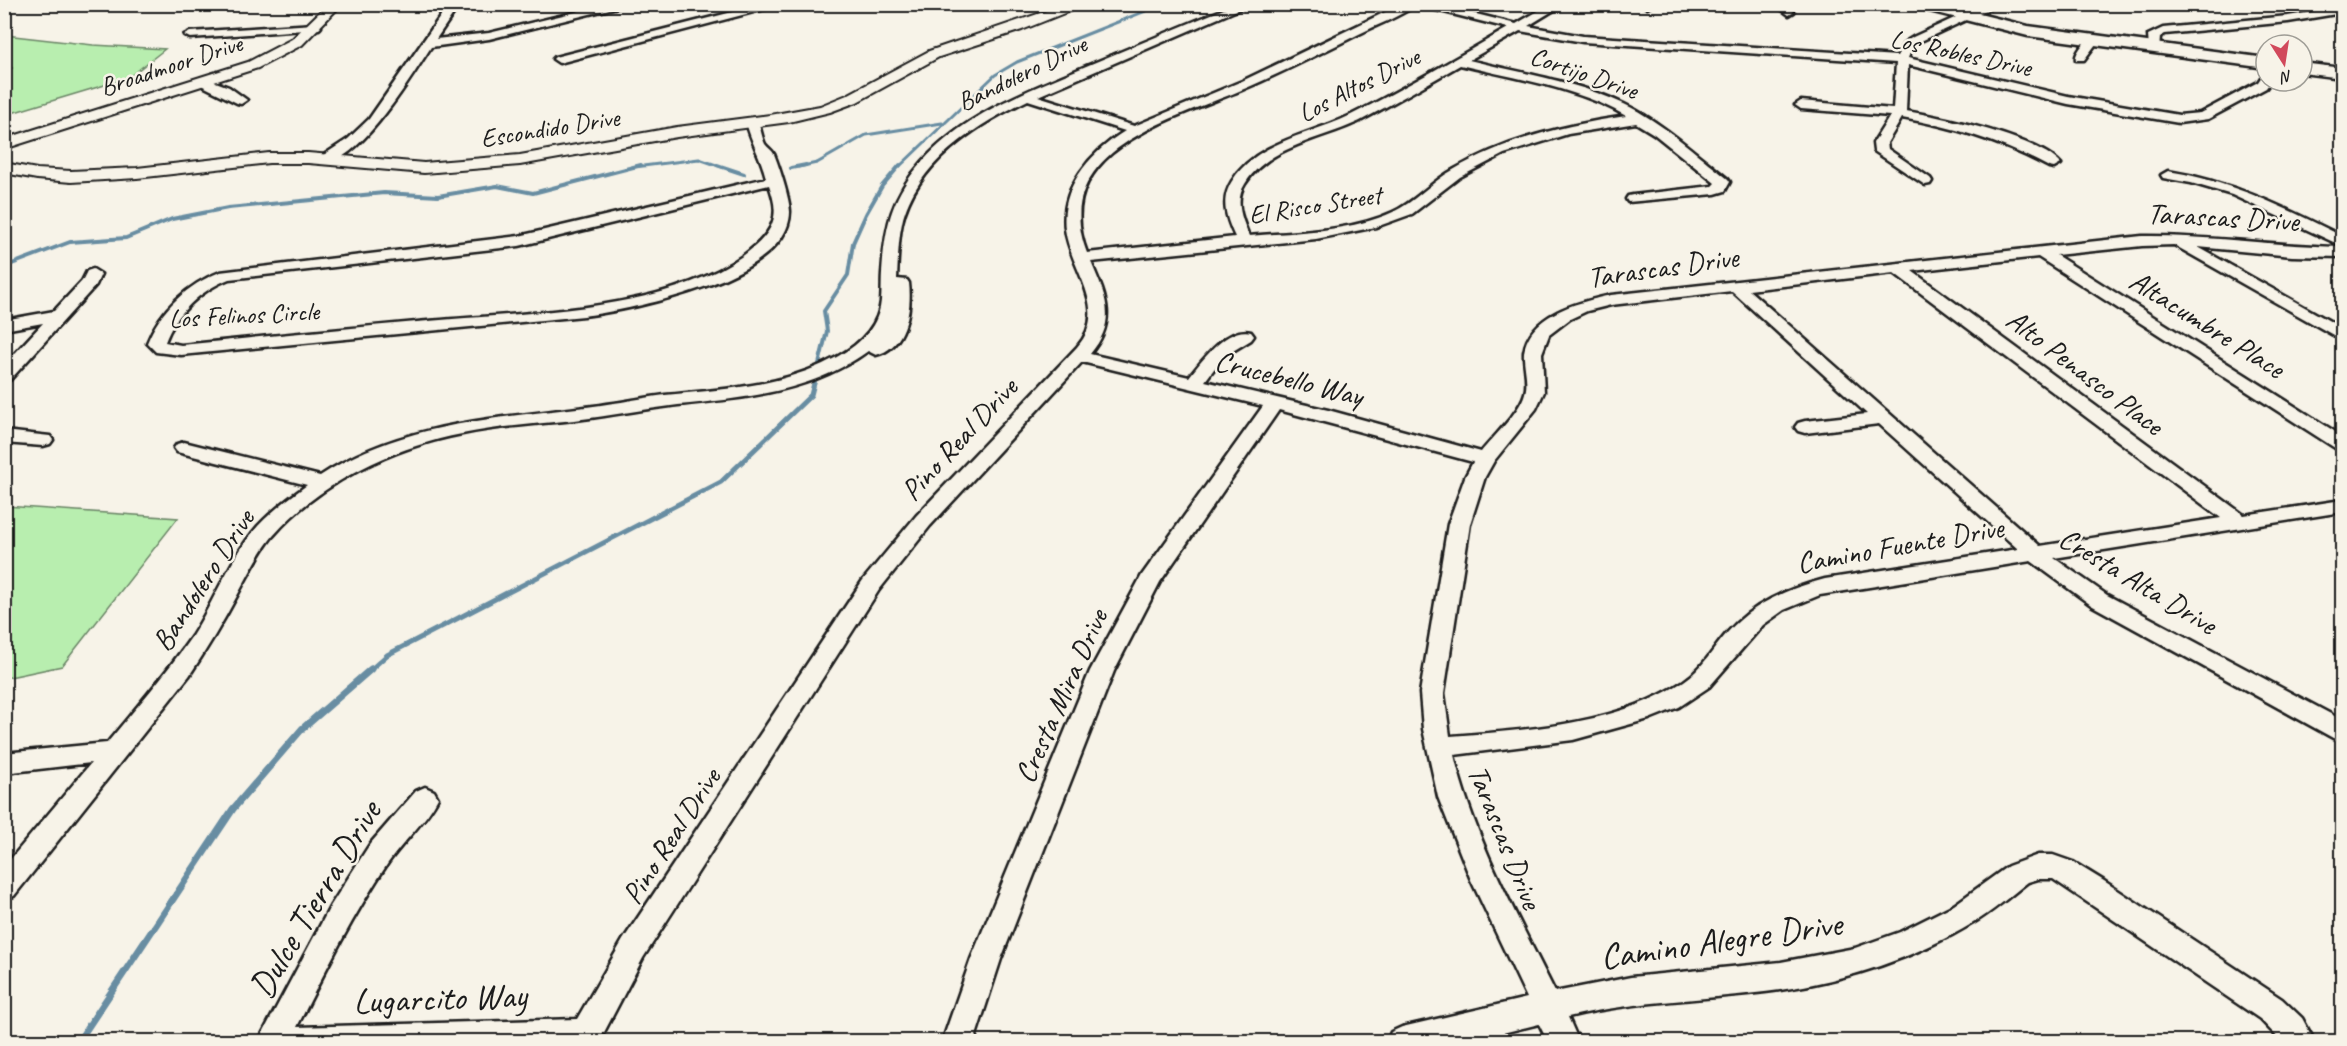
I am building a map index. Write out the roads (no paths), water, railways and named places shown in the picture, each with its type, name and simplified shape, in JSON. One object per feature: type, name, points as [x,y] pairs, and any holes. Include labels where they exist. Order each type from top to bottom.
[{"type":"main road","points":[[1919,4],[2013,28],[2254,64]]},
{"type":"main road","points":[[2314,69],[2343,73]]},
{"type":"street","name":"Broadmoor Drive","points":[[4,144],[205,82],[270,57],[297,42],[315,27],[336,4]]},
{"type":"street","points":[[327,159],[353,142],[374,122],[454,4]]},
{"type":"street","points":[[428,44],[489,36],[625,4]]},
{"type":"street","points":[[559,59],[779,4]]},
{"type":"street","name":"Escondido Drive","points":[[4,168],[46,177],[93,177],[234,160],[274,158],[327,159],[399,168],[476,166],[522,160],[694,129],[813,112],[868,92],[912,64],[945,49],[1081,4]]},
{"type":"street","name":"Bandolero Drive","points":[[4,888],[181,670],[203,637],[250,553],[266,531],[298,501],[322,483],[362,461],[431,436],[492,423],[602,411],[627,412],[759,395],[832,377],[887,340],[893,319],[890,269],[892,235],[899,208],[916,179],[936,155],[986,118],[1027,96],[1245,4]]},
{"type":"street","name":"Pino Real Drive","points":[[584,1037],[633,949],[871,585],[923,521],[1078,357],[1097,331],[1099,323],[1096,299],[1081,258],[1072,223],[1077,190],[1094,163],[1134,130],[1172,111],[1240,87],[1410,4]]},
{"type":"street","name":"Los Robles Drive","points":[[1420,4],[1518,27],[1601,41],[1903,60],[1950,69],[2068,100],[2179,119],[2203,116],[2254,89]]},
{"type":"street","name":"Los Altos Drive","points":[[1244,241],[1231,206],[1235,189],[1247,172],[1274,153],[1353,118],[1559,4]]},
{"type":"street","points":[[1779,4],[1789,12]]},
{"type":"street","points":[[1925,181],[1881,151],[1880,143],[1899,113],[1904,52],[1909,44],[1995,4]]},
{"type":"street","points":[[2155,49],[2154,35],[2163,31],[2341,11]]},
{"type":"street","points":[[190,35],[315,27]]},
{"type":"street","points":[[2080,58],[2093,40]]},
{"type":"street","name":"Cortijo Drive","points":[[1459,61],[1578,91],[1613,104],[1641,118],[1719,177],[1722,185],[1715,190],[1704,192],[1633,199]]},
{"type":"street","points":[[205,82],[241,100]]},
{"type":"street","points":[[1027,96],[1134,130]]},
{"type":"street","points":[[1801,105],[1899,113],[1925,118],[1989,136],[2035,153],[2054,164]]},
{"type":"street","name":"El Risco Street","points":[[1081,258],[1347,230],[1390,219],[1423,201],[1455,173],[1511,148],[1563,130],[1641,118]]},
{"type":"street","name":"Los Felinos Circle","points":[[757,121],[759,145],[767,153],[782,202],[782,216],[775,231],[764,245],[735,267],[717,276],[652,299],[585,311],[193,349],[169,349],[156,343],[159,335],[191,291],[226,275],[519,241],[740,186],[774,180]]},
{"type":"street","points":[[2169,175],[2199,180],[2234,191],[2277,209],[2343,242]]},
{"type":"street","points":[[2176,240],[2343,335]]},
{"type":"street","name":"Tarascas Drive","points":[[1564,1041],[1485,880],[1451,796],[1432,693],[1459,524],[1475,477],[1485,459],[1529,405],[1536,383],[1533,353],[1536,342],[1550,324],[1581,307],[1611,300],[2040,252],[2176,240],[2307,252],[2343,252]]},
{"type":"street","name":"Altacumbre Place","points":[[2040,252],[2343,444]]},
{"type":"street","name":"Alto Penasco Place","points":[[1898,269],[2239,521]]},
{"type":"street","points":[[4,376],[90,282],[93,274]]},
{"type":"street","name":"Cresta Alta Drive","points":[[1735,286],[2052,568],[2099,600],[2343,731]]},
{"type":"street","points":[[4,325],[60,315]]},
{"type":"street","points":[[1192,384],[1217,353],[1245,336]]},
{"type":"street","name":"Crucebello Way","points":[[1078,357],[1413,437],[1485,459]]},
{"type":"street","name":"Cresta Mira Drive","points":[[958,1041],[986,959],[1107,662],[1150,580],[1274,404]]},
{"type":"street","points":[[1805,427],[1881,418]]},
{"type":"street","points":[[4,437],[43,440]]},
{"type":"street","points":[[184,448],[322,483]]},
{"type":"street","name":"Camino Fuente Drive","points":[[1440,746],[1493,743],[1589,726],[1649,711],[1695,685],[1715,666],[1734,639],[1755,616],[1795,595],[1825,586],[2343,506]]},
{"type":"street","points":[[4,763],[91,753],[114,753]]},
{"type":"street","name":"Dulce Tierra Drive","points":[[273,1041],[379,850],[424,798]]},
{"type":"street","name":"Camino Alegre Drive","points":[[1402,1041],[1631,991],[1781,976],[1855,961],[1909,942],[1964,914],[2018,874],[2038,867],[2053,867],[2094,889],[2271,1009],[2291,1028],[2300,1041]]},
{"type":"street","name":"Lugarcito Way","points":[[296,1041],[584,1037]]},
{"type":"waterway","points":[[899,167],[995,75],[1017,62],[1163,4]]},
{"type":"waterway","points":[[798,167],[817,163],[866,135],[942,123]]},
{"type":"waterway","points":[[635,167],[699,159],[722,167]]},
{"type":"waterway","points":[[4,267],[70,242],[126,238],[172,219],[228,208],[384,193],[438,196],[497,186],[533,193],[641,165]]},
{"type":"waterway","points":[[717,165],[744,174]]},
{"type":"waterway","points":[[791,168],[806,165]]},
{"type":"waterway","points":[[814,385],[827,331],[824,311],[848,275],[853,243],[866,214],[882,186],[900,165]]},
{"type":"waterway","points":[[369,671],[387,655],[721,482],[811,395],[814,383]]},
{"type":"waterway","points":[[78,1042],[233,809],[302,729],[371,669]]}]
